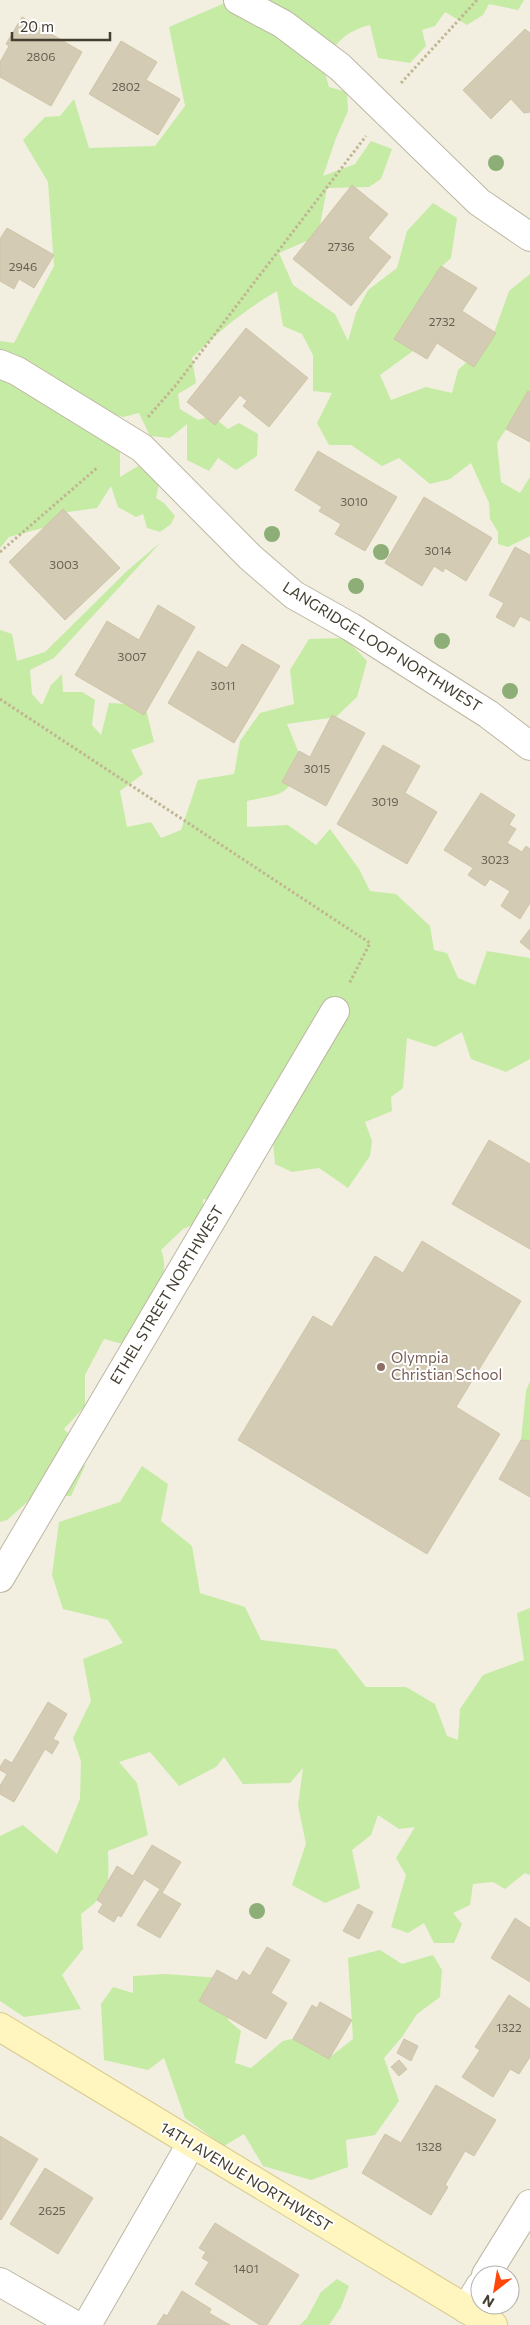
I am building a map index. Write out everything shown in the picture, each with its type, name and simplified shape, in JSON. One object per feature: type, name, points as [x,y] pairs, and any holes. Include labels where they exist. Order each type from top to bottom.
[{"type":"street","points":[[238,0],[283,24],[340,67],[479,202],[530,237]]},
{"type":"street","name":"LANGRIDGE LOOP NORTHWEST","points":[[0,364],[17,372],[142,448],[250,557],[294,595],[488,714],[530,746]]},
{"type":"street","name":"ETHEL STREET NORTHWEST","points":[[0,1578],[335,1011]]},
{"type":"street","name":"14TH AVENUE NORTHWEST","points":[[0,2027],[493,2325]]},
{"type":"street","points":[[87,2325],[191,2144]]},
{"type":"street","points":[[492,2265],[530,2204]]},
{"type":"street","points":[[0,2282],[75,2325]]},
{"type":"street","points":[[466,2309],[470,2302]]},
{"type":"path","points":[[401,83],[477,0]]},
{"type":"path","points":[[146,419],[176,385],[370,131]]},
{"type":"path","points":[[0,552],[98,467]]},
{"type":"path","points":[[0,699],[370,943],[335,1011]]},
{"type":"green space","points":[[232,0],[524,0],[518,10],[489,4],[483,15],[467,25],[445,12],[435,26],[422,30],[426,46],[410,63],[378,58],[370,25],[353,31],[342,39],[322,63],[329,87],[347,92],[348,111],[336,138],[323,176],[355,164],[371,141],[392,149],[381,179],[369,187],[327,188],[318,236],[279,253],[293,285],[335,314],[348,341],[356,313],[368,290],[397,268],[407,231],[433,203],[457,218],[451,258],[441,267],[435,335],[380,375],[391,400],[426,387],[452,393],[458,370],[490,341],[509,291],[530,274],[530,403],[519,409],[497,443],[501,482],[520,493],[530,477],[530,536],[508,547],[498,544],[498,532],[490,519],[489,503],[471,463],[450,479],[430,484],[399,458],[382,466],[351,445],[329,445],[317,423],[332,393],[313,391],[313,355],[302,334],[283,326],[277,291],[254,305],[232,322],[192,358],[196,383],[178,394],[180,409],[198,420],[212,416],[228,429],[239,423],[258,434],[257,456],[236,470],[218,458],[209,471],[187,460],[187,424],[170,438],[150,436],[139,413],[123,417],[96,409],[120,442],[120,477],[138,466],[160,479],[156,498],[164,503],[175,516],[171,524],[160,532],[147,528],[143,514],[136,517],[118,507],[111,486],[97,508],[68,512],[43,528],[9,537],[0,548],[0,341],[14,343],[54,266],[48,182],[23,140],[45,117],[60,116],[74,99],[89,148],[155,146],[185,106],[169,27]]},
{"type":"green space","points":[[161,542],[54,658],[30,670],[32,694],[42,705],[51,685],[62,674],[63,692],[82,692],[95,700],[92,725],[101,735],[109,703],[145,705],[154,742],[131,750],[143,774],[120,791],[127,827],[151,822],[161,838],[181,830],[198,780],[234,774],[240,741],[260,713],[294,704],[290,670],[309,639],[345,638],[367,661],[357,697],[336,717],[287,724],[303,763],[292,783],[282,792],[269,797],[247,801],[247,827],[288,825],[316,845],[330,829],[359,869],[370,891],[396,894],[430,926],[434,950],[447,953],[458,978],[475,985],[487,951],[530,958],[530,1059],[506,1072],[471,1059],[462,1032],[435,1047],[407,1038],[403,1088],[391,1097],[392,1111],[365,1122],[372,1141],[370,1156],[348,1188],[319,1168],[292,1172],[275,1164],[272,1129],[240,1156],[249,1184],[229,1204],[203,1199],[203,1220],[183,1229],[161,1250],[164,1261],[160,1286],[149,1312],[130,1346],[104,1339],[85,1375],[85,1406],[64,1429],[72,1438],[85,1466],[71,1496],[34,1496],[7,1520],[0,1522],[0,630],[12,634],[17,661],[45,652],[128,570]]},
{"type":"green space","points":[[530,1381],[530,1441],[521,1440],[526,1391]]},
{"type":"green space","points":[[142,1466],[168,1484],[161,1521],[192,1546],[200,1593],[245,1607],[261,1640],[336,1649],[366,1687],[406,1687],[435,1704],[447,1736],[458,1740],[460,1709],[483,1675],[524,1660],[517,1613],[530,1608],[530,1875],[525,1873],[505,1889],[493,1882],[473,1884],[470,1905],[453,1913],[462,1924],[454,1943],[434,1943],[424,1923],[408,1933],[391,1927],[406,1875],[396,1858],[415,1827],[399,1829],[378,1815],[371,1835],[352,1850],[360,1888],[325,1903],[292,1885],[306,1844],[298,1805],[303,1768],[290,1783],[243,1784],[224,1757],[216,1767],[179,1786],[150,1752],[119,1762],[137,1783],[148,1835],[108,1851],[108,1881],[106,1887],[98,1900],[81,1914],[83,1949],[62,1975],[81,2009],[24,2017],[0,2001],[0,1836],[23,1825],[57,1854],[80,1799],[81,1761],[73,1738],[91,1701],[83,1659],[123,1643],[108,1620],[63,1609],[52,1575],[59,1522],[120,1502]]},
{"type":"green space","points":[[380,1950],[402,1964],[433,1955],[442,1970],[440,1997],[417,2014],[402,2037],[384,2058],[399,2101],[375,2135],[346,2140],[348,2167],[311,2180],[263,2166],[244,2134],[224,2146],[185,2118],[164,2058],[148,2070],[104,2060],[101,2004],[113,1987],[133,1993],[133,1976],[165,1974],[221,1978],[228,2020],[241,2031],[235,2063],[251,2068],[283,2041],[305,2036],[330,2057],[353,2039],[348,1958]]},
{"type":"green space","points":[[337,2279],[349,2286],[341,2307],[329,2325],[300,2325],[307,2318],[321,2292]]},
{"type":"building","points":[[22,17],[82,52],[51,106],[0,77],[0,62],[9,46],[6,44]]},
{"type":"building","points":[[525,29],[530,33],[530,112],[524,113],[511,99],[491,119],[463,90]]},
{"type":"building","points":[[121,41],[157,62],[146,80],[180,99],[158,135],[89,94]]},
{"type":"building","points":[[352,185],[388,214],[368,238],[391,257],[351,306],[293,259]]},
{"type":"building","points":[[7,228],[54,255],[34,288],[19,279],[14,289],[0,281],[0,239]]},
{"type":"building","points":[[441,266],[477,288],[462,311],[496,333],[474,367],[437,343],[427,359],[394,339]]},
{"type":"building","points":[[246,328],[308,378],[269,427],[243,406],[247,401],[240,395],[215,425],[187,402]]},
{"type":"building","points":[[528,391],[530,392],[530,442],[506,429]]},
{"type":"building","points":[[318,451],[397,497],[365,551],[335,534],[341,524],[319,511],[322,507],[295,490]]},
{"type":"building","points":[[424,497],[492,538],[466,581],[445,568],[443,572],[434,566],[422,586],[385,563]]},
{"type":"building","points":[[63,509],[120,568],[65,620],[9,562]]},
{"type":"building","points":[[515,547],[530,555],[530,621],[520,616],[514,627],[496,617],[504,603],[489,595]]},
{"type":"building","points":[[158,605],[195,627],[144,715],[75,675],[107,621],[139,640]]},
{"type":"building","points":[[242,644],[280,666],[234,743],[168,703],[198,651],[227,668]]},
{"type":"building","points":[[332,715],[365,733],[326,806],[282,782],[299,751],[310,757]]},
{"type":"building","points":[[383,745],[420,766],[405,793],[437,812],[407,864],[337,824]]},
{"type":"building","points":[[481,793],[515,815],[509,825],[516,829],[507,843],[522,852],[526,846],[530,849],[530,903],[520,919],[501,906],[510,891],[490,879],[485,886],[468,875],[473,868],[444,850]]},
{"type":"building","points":[[530,929],[530,950],[520,942]]},
{"type":"building","points":[[489,1140],[530,1164],[530,1249],[452,1204]]},
{"type":"building","name":"Olympia Christian School","points":[[422,1241],[521,1301],[456,1407],[500,1434],[427,1554],[238,1440],[313,1316],[332,1327],[375,1256],[403,1273]]},
{"type":"building","points":[[521,1440],[530,1441],[530,1497],[499,1479]]},
{"type":"building","points":[[48,1702],[67,1714],[53,1739],[59,1742],[52,1754],[45,1749],[14,1802],[0,1794],[0,1786],[7,1774],[0,1770],[0,1767],[5,1759],[12,1763]]},
{"type":"building","points":[[152,1845],[181,1862],[162,1893],[181,1904],[160,1938],[137,1925],[160,1889],[144,1879],[121,1917],[118,1915],[114,1922],[98,1912],[103,1904],[97,1900],[117,1866],[133,1876]]},
{"type":"building","points":[[358,1904],[373,1912],[359,1939],[343,1931]]},
{"type":"building","points":[[515,1918],[530,1928],[530,1982],[491,1958]]},
{"type":"building","points":[[267,1947],[290,1960],[271,1993],[287,2003],[266,2039],[199,2001],[217,1970],[237,1981],[243,1971],[250,1976]]},
{"type":"building","points":[[509,1995],[530,2009],[530,2057],[519,2074],[510,2069],[493,2097],[462,2077],[480,2050],[475,2047]]},
{"type":"building","points":[[320,2002],[352,2020],[329,2059],[293,2039],[312,2005],[317,2008]]},
{"type":"building","points":[[404,2039],[418,2046],[411,2061],[397,2053]]},
{"type":"building","points":[[399,2060],[407,2069],[399,2076],[391,2067]]},
{"type":"building","points":[[436,2085],[496,2120],[474,2156],[465,2151],[445,2185],[448,2187],[431,2215],[362,2173],[385,2134],[401,2143]]},
{"type":"building","points":[[0,2136],[38,2159],[1,2220],[0,2219]]},
{"type":"building","points":[[45,2168],[93,2198],[58,2254],[10,2224]]},
{"type":"building","points":[[215,2223],[299,2275],[267,2325],[260,2325],[195,2284],[209,2262],[202,2258],[206,2252],[199,2248]]},
{"type":"building","points":[[182,2291],[211,2309],[209,2313],[230,2325],[157,2325],[164,2314],[167,2316]]},
{"type":"place","name":"Olympia Christian School","points":[[381,1367]]}]
